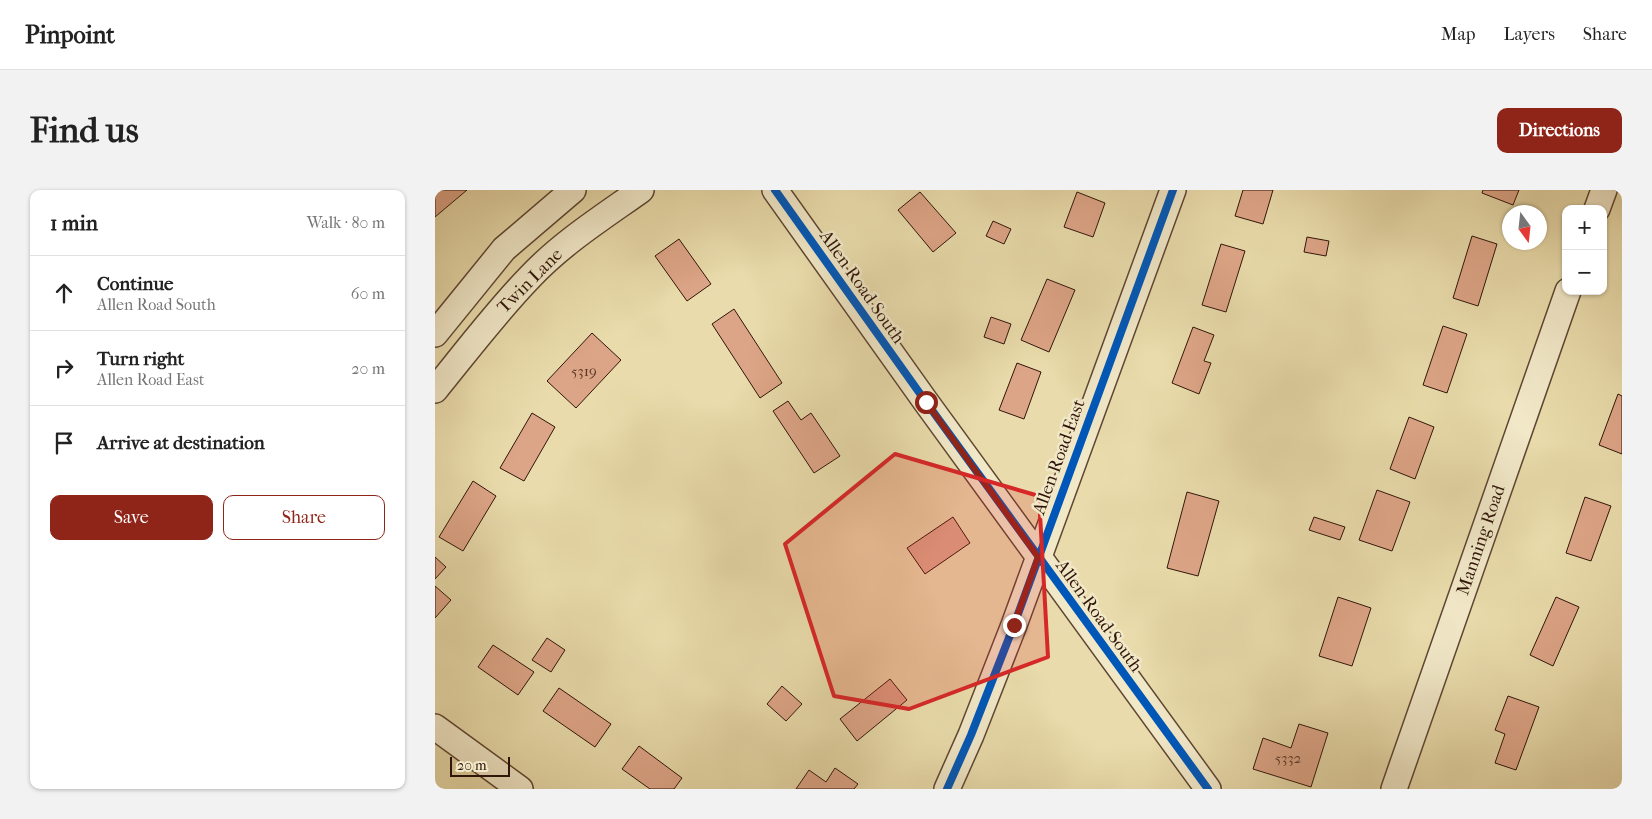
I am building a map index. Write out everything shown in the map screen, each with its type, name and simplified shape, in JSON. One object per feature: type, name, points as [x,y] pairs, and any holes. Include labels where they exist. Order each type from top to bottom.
[{"type":"street","name":"Twin Lane","points":[[435,334],[504,249],[573,190]]},
{"type":"street","name":"Twin Lane","points":[[435,390],[485,328],[531,276],[565,245],[641,190]]},
{"type":"street","name":"Allen Road South","points":[[775,190],[1038,557],[1208,789]]},
{"type":"street","name":"Allen Road East","points":[[947,789],[971,735],[1173,190]]},
{"type":"street","points":[[1598,205],[1604,190]]},
{"type":"street","name":"Manning Road","points":[[1394,789],[1567,295]]},
{"type":"street","points":[[435,727],[520,789]]},
{"type":"highlighted area","points":[[895,454],[1039,496],[1048,657],[909,709],[834,696],[785,544]]},
{"type":"building","points":[[435,190],[467,190],[435,217]]},
{"type":"building","points":[[1243,190],[1273,190],[1263,224],[1235,216]]},
{"type":"building","points":[[1483,190],[1519,190],[1513,205],[1482,193]]},
{"type":"building","points":[[920,192],[956,233],[933,252],[898,210]]},
{"type":"building","points":[[1077,192],[1105,203],[1093,237],[1064,227]]},
{"type":"building","points":[[993,221],[1011,229],[1004,244],[986,236]]},
{"type":"building","points":[[1472,236],[1497,244],[1478,306],[1453,298]]},
{"type":"building","points":[[1307,237],[1329,241],[1326,256],[1304,252]]},
{"type":"building","points":[[679,239],[711,284],[687,301],[655,256]]},
{"type":"building","points":[[1221,244],[1245,251],[1226,312],[1202,305]]},
{"type":"building","points":[[1047,279],[1075,290],[1049,352],[1021,340]]},
{"type":"building","points":[[734,309],[782,383],[760,398],[712,324]]},
{"type":"building","points":[[991,317],[1011,324],[1004,344],[984,337]]},
{"type":"building","points":[[1443,326],[1467,334],[1447,393],[1423,385]]},
{"type":"building","points":[[1193,327],[1214,335],[1204,361],[1211,363],[1199,394],[1172,383]]},
{"type":"building","points":[[592,333],[621,360],[576,408],[547,381]]},
{"type":"building","points":[[1017,363],[1041,372],[1024,419],[999,410]]},
{"type":"building","points":[[1618,394],[1622,396],[1622,454],[1599,445]]},
{"type":"building","points":[[788,401],[801,420],[811,413],[840,456],[814,473],[773,411]]},
{"type":"building","points":[[532,413],[555,427],[524,481],[500,468]]},
{"type":"building","points":[[1409,417],[1434,427],[1415,479],[1390,469]]},
{"type":"building","points":[[473,481],[496,496],[463,551],[439,537]]},
{"type":"building","points":[[1377,490],[1410,502],[1392,551],[1359,540]]},
{"type":"building","points":[[1187,492],[1219,501],[1198,576],[1167,568]]},
{"type":"building","points":[[1585,497],[1611,506],[1591,561],[1566,553]]},
{"type":"building","points":[[953,517],[970,543],[925,574],[907,548]]},
{"type":"building","points":[[1314,517],[1345,527],[1340,540],[1309,530]]},
{"type":"building","points":[[435,557],[446,567],[435,579]]},
{"type":"building","points":[[435,586],[451,600],[435,618]]},
{"type":"building","points":[[1338,597],[1371,608],[1352,666],[1319,656]]},
{"type":"building","points":[[1556,597],[1579,607],[1553,666],[1530,655]]},
{"type":"building","points":[[547,638],[565,650],[551,672],[532,660]]},
{"type":"building","points":[[493,645],[534,672],[518,695],[478,667]]},
{"type":"building","points":[[890,679],[907,700],[857,741],[840,719]]},
{"type":"building","points":[[782,686],[802,704],[786,721],[767,704]]},
{"type":"building","points":[[559,688],[611,724],[595,747],[543,711]]},
{"type":"building","points":[[1508,696],[1539,707],[1516,770],[1495,763],[1505,734],[1495,730]]},
{"type":"building","points":[[1299,724],[1328,733],[1311,787],[1253,769],[1263,738],[1291,748]]},
{"type":"building","points":[[639,746],[682,778],[674,789],[650,789],[622,769]]},
{"type":"building","points":[[835,768],[858,784],[854,789],[796,789],[809,770],[826,782]]},
{"type":"cycle path","points":[[775,190],[926,402],[1208,789]]},
{"type":"cycle path","points":[[947,789],[971,735],[1014,625],[1173,190]]},
{"type":"route","points":[[926,402],[1038,557],[1014,625]]}]
